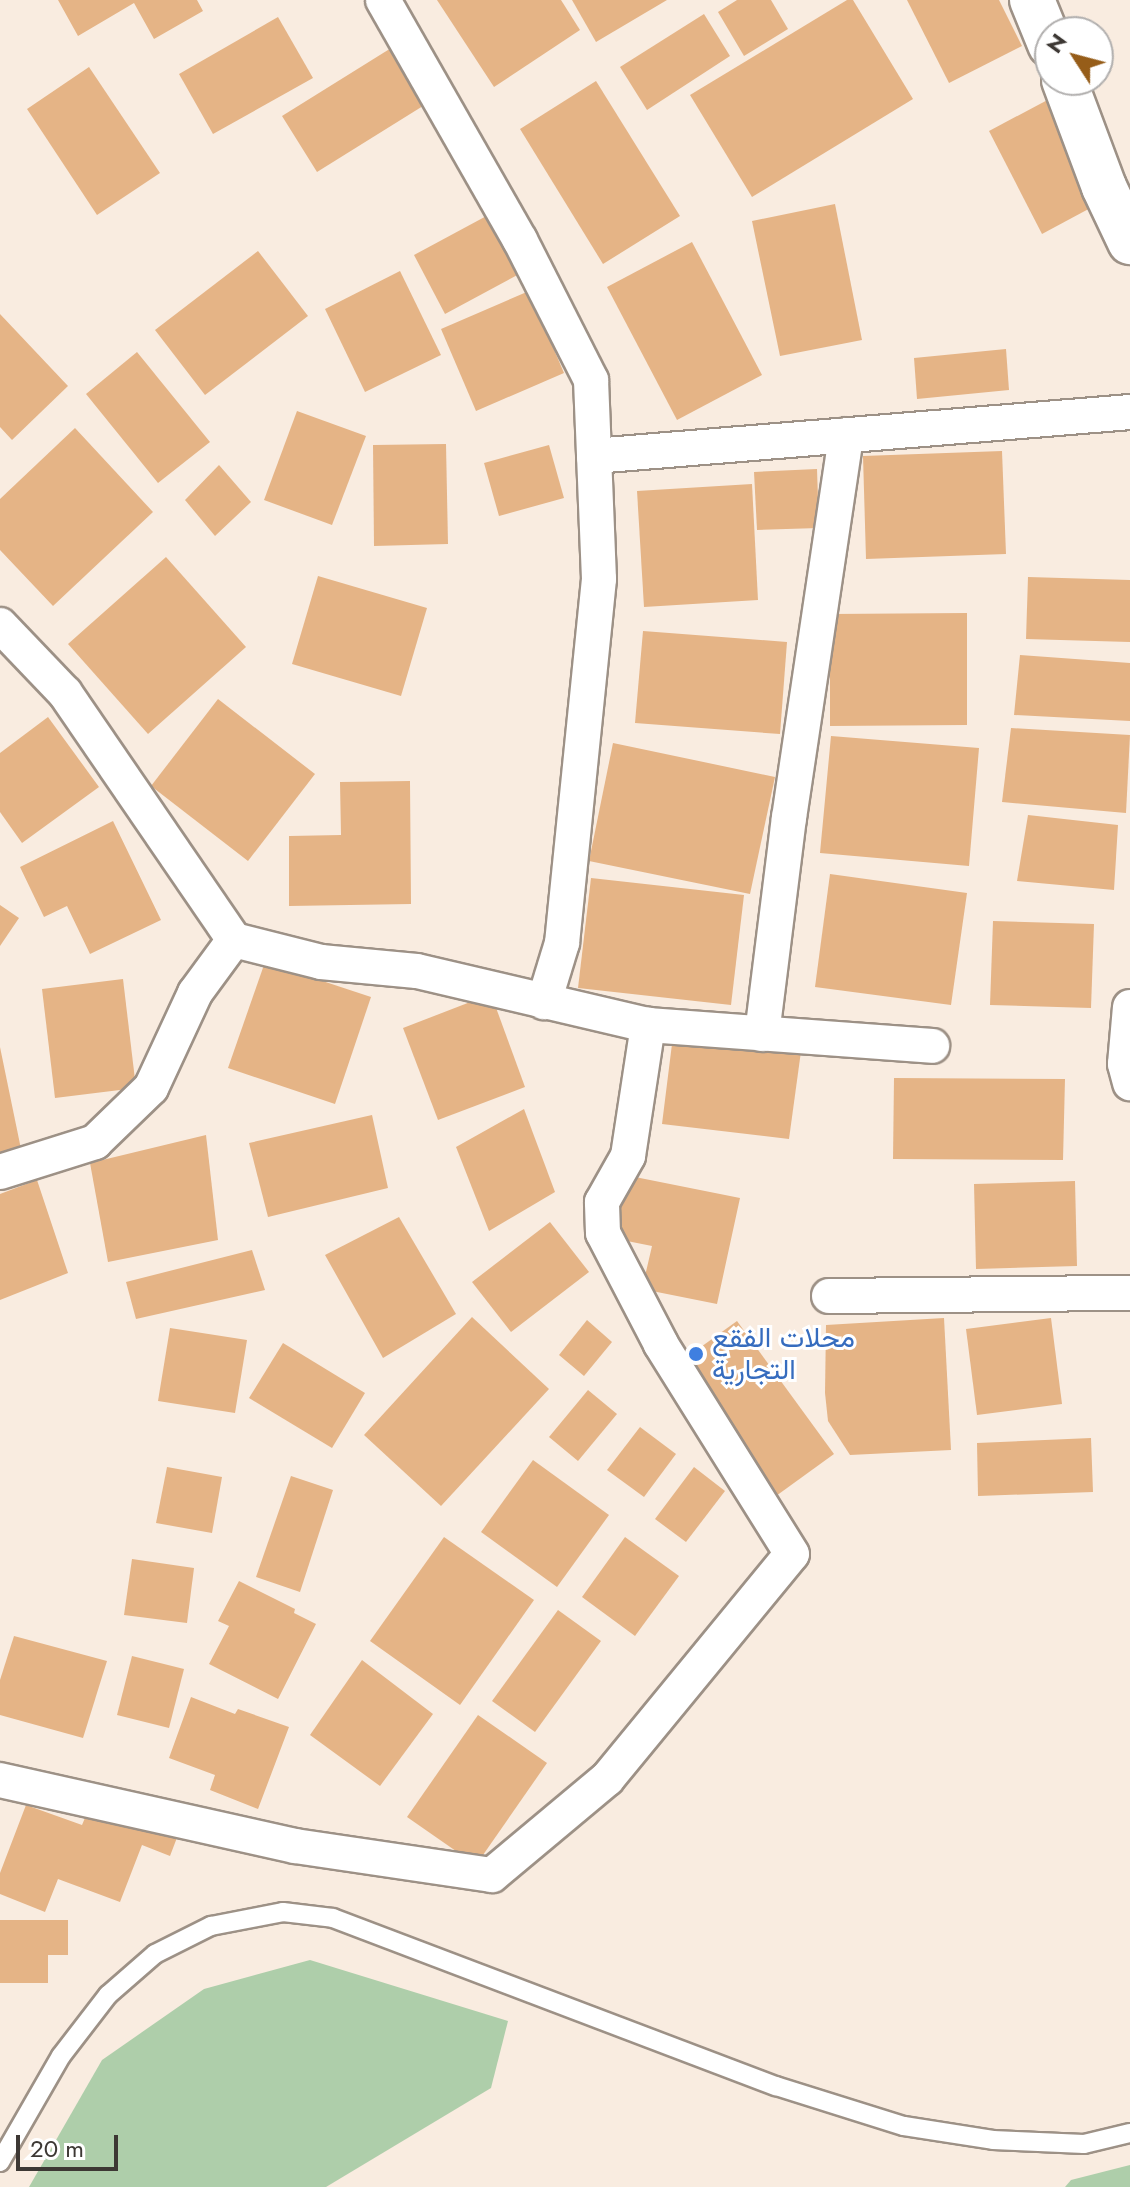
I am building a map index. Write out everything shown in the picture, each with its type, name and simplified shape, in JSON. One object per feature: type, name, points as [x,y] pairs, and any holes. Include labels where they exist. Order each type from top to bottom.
[{"type":"street","points":[[383,0],[520,240],[591,380],[599,579],[562,943],[544,1002]]},
{"type":"street","points":[[1070,96],[1104,187],[1128,239]]},
{"type":"street","points":[[594,456],[1130,412]]},
{"type":"street","points":[[762,1034],[789,818],[846,435]]},
{"type":"street","points":[[0,625],[65,693],[234,940],[321,962],[417,971],[648,1025],[932,1046]]},
{"type":"street","points":[[0,1172],[95,1142],[151,1088],[195,993],[234,940]]},
{"type":"street","points":[[1130,1007],[1125,1064],[1130,1083]]},
{"type":"street","points":[[0,1780],[295,1846],[492,1875],[607,1779],[792,1554],[661,1344],[603,1233],[602,1202],[628,1156],[648,1025]]},
{"type":"street","points":[[829,1296],[1130,1293]]},
{"type":"lane","points":[[0,2162],[61,2056],[108,1995],[155,1954],[211,1926],[283,1912],[333,1918],[776,2086],[904,2126],[993,2140],[1084,2144],[1130,2133]]},
{"type":"green space","points":[[310,1960],[508,2021],[491,2088],[326,2187],[29,2187],[102,2060],[204,1989]]},
{"type":"green space","points":[[1130,2165],[1130,2187],[1065,2187],[1071,2180]]},
{"type":"building","points":[[58,0],[197,0],[203,11],[154,39],[134,3],[78,36]]},
{"type":"building","points":[[437,0],[561,0],[580,30],[494,87]]},
{"type":"building","points":[[572,0],[667,0],[596,42]]},
{"type":"building","points":[[737,0],[771,0],[788,29],[744,56],[718,12]]},
{"type":"building","points":[[847,0],[853,0],[913,99],[752,197],[690,95]]},
{"type":"building","points":[[907,0],[999,0],[1022,46],[949,83]]},
{"type":"building","points":[[704,14],[730,56],[647,110],[620,67]]},
{"type":"building","points":[[278,17],[313,78],[213,134],[179,74]]},
{"type":"building","points":[[396,45],[431,101],[317,172],[282,116]]},
{"type":"building","points":[[89,67],[160,173],[97,215],[27,109]]},
{"type":"building","points":[[596,81],[680,216],[603,264],[520,129]]},
{"type":"building","points":[[1055,96],[1109,198],[1042,234],[989,131]]},
{"type":"building","points":[[835,204],[862,340],[780,356],[752,221]]},
{"type":"building","points":[[492,213],[523,272],[445,314],[414,255]]},
{"type":"building","points":[[692,242],[762,375],[677,420],[607,287]]},
{"type":"building","points":[[258,251],[308,316],[205,395],[155,330]]},
{"type":"building","points":[[400,271],[441,355],[365,392],[325,309]]},
{"type":"building","points":[[529,291],[564,373],[476,411],[441,329]]},
{"type":"building","points":[[0,314],[68,386],[12,440],[0,427]]},
{"type":"building","points":[[1006,349],[1009,390],[917,399],[914,358]]},
{"type":"building","points":[[137,352],[210,442],[158,483],[86,394]]},
{"type":"building","points":[[297,411],[366,436],[332,525],[264,500]]},
{"type":"building","points":[[75,428],[153,512],[53,606],[0,550],[0,499]]},
{"type":"building","points":[[446,444],[448,544],[374,546],[373,445]]},
{"type":"building","points":[[549,445],[564,498],[499,516],[484,463]]},
{"type":"building","points":[[1002,451],[1006,554],[866,559],[863,456]]},
{"type":"building","points":[[219,465],[251,502],[215,536],[185,500]]},
{"type":"building","points":[[817,469],[819,528],[757,530],[754,472]]},
{"type":"building","points":[[752,484],[758,600],[644,607],[637,491]]},
{"type":"building","points":[[166,557],[246,647],[148,734],[68,644]]},
{"type":"building","points":[[318,576],[427,608],[401,696],[292,664]]},
{"type":"building","points":[[1028,577],[1130,580],[1130,642],[1026,639]]},
{"type":"building","points":[[967,613],[967,725],[830,726],[830,614]]},
{"type":"building","points":[[643,631],[787,642],[780,734],[635,723]]},
{"type":"building","points":[[1020,655],[1130,663],[1130,721],[1014,715]]},
{"type":"building","points":[[218,699],[315,774],[248,861],[151,786]]},
{"type":"building","points":[[48,717],[99,787],[22,843],[0,812],[0,753]]},
{"type":"building","points":[[1011,728],[1130,735],[1126,813],[1002,802]]},
{"type":"building","points":[[831,736],[979,748],[969,866],[820,853]]},
{"type":"building","points":[[613,743],[775,777],[750,894],[589,861]]},
{"type":"building","points":[[410,781],[411,904],[289,906],[289,836],[341,835],[340,782]]},
{"type":"building","points":[[1028,815],[1118,825],[1114,890],[1017,881]]},
{"type":"building","points":[[113,821],[161,920],[90,954],[67,906],[44,917],[20,867]]},
{"type":"building","points":[[830,874],[967,893],[951,1005],[815,987]]},
{"type":"building","points":[[591,878],[744,895],[731,1005],[578,988]]},
{"type":"building","points":[[0,905],[19,918],[0,946]]},
{"type":"building","points":[[993,921],[1094,924],[1091,1008],[990,1005]]},
{"type":"building","points":[[265,962],[371,997],[335,1104],[228,1068]]},
{"type":"building","points":[[123,979],[136,1088],[55,1098],[42,989]]},
{"type":"building","points":[[491,994],[525,1087],[438,1120],[403,1028]]},
{"type":"building","points":[[674,1028],[802,1044],[789,1139],[662,1124]]},
{"type":"building","points":[[0,1047],[21,1149],[0,1153]]},
{"type":"building","points":[[894,1078],[1065,1079],[1063,1160],[893,1159]]},
{"type":"building","points":[[524,1109],[555,1192],[489,1231],[456,1147]]},
{"type":"building","points":[[372,1115],[388,1188],[268,1217],[249,1143]]},
{"type":"building","points":[[206,1135],[218,1240],[108,1262],[90,1163]]},
{"type":"building","points":[[620,1174],[740,1198],[717,1304],[642,1289],[652,1246],[607,1237]]},
{"type":"building","points":[[37,1180],[68,1273],[0,1300],[0,1194]]},
{"type":"building","points":[[1075,1181],[1077,1266],[976,1269],[974,1184]]},
{"type":"building","points":[[399,1217],[456,1314],[383,1358],[325,1255]]},
{"type":"building","points":[[550,1222],[589,1272],[511,1332],[472,1282]]},
{"type":"building","points":[[252,1250],[265,1290],[136,1319],[126,1282]]},
{"type":"building","points":[[472,1317],[549,1389],[441,1506],[364,1435]]},
{"type":"building","points":[[944,1318],[951,1450],[850,1455],[828,1421],[825,1393],[826,1325]]},
{"type":"building","points":[[1051,1318],[1062,1404],[977,1415],[966,1329]]},
{"type":"building","points":[[587,1320],[612,1342],[584,1376],[559,1355]]},
{"type":"building","points":[[737,1321],[834,1454],[776,1496],[680,1362]]},
{"type":"building","points":[[170,1328],[247,1340],[235,1413],[158,1401]]},
{"type":"building","points":[[283,1343],[365,1393],[332,1448],[249,1398]]},
{"type":"building","points":[[588,1390],[617,1414],[578,1461],[549,1437]]},
{"type":"building","points":[[640,1427],[676,1454],[644,1497],[607,1470]]},
{"type":"building","points":[[1091,1438],[1093,1492],[978,1496],[977,1443]]},
{"type":"building","points":[[533,1460],[609,1515],[557,1587],[481,1532]]},
{"type":"building","points":[[167,1467],[222,1477],[212,1533],[156,1523]]},
{"type":"building","points":[[694,1467],[725,1491],[686,1542],[655,1519]]},
{"type":"building","points":[[291,1476],[333,1490],[300,1592],[256,1577]]},
{"type":"building","points":[[444,1537],[534,1600],[460,1705],[370,1641]]},
{"type":"building","points":[[625,1537],[679,1576],[635,1636],[582,1597]]},
{"type":"building","points":[[132,1559],[194,1568],[187,1623],[124,1615]]},
{"type":"building","points":[[239,1581],[295,1609],[294,1613],[316,1624],[278,1699],[209,1664],[229,1626],[218,1621]]},
{"type":"building","points":[[558,1610],[601,1641],[535,1732],[492,1701]]},
{"type":"building","points":[[14,1636],[107,1661],[83,1738],[0,1715],[0,1680]]},
{"type":"building","points":[[132,1656],[184,1669],[169,1728],[117,1715]]},
{"type":"building","points":[[362,1660],[433,1714],[380,1786],[310,1735]]},
{"type":"building","points":[[191,1697],[235,1714],[238,1709],[289,1727],[258,1809],[210,1790],[215,1775],[169,1758]]},
{"type":"building","points":[[478,1715],[547,1763],[476,1865],[407,1817]]},
{"type":"building","points":[[92,1801],[178,1835],[170,1856],[142,1845],[120,1902],[58,1879],[45,1912],[0,1894],[0,1873],[26,1805],[82,1825]]},
{"type":"building","points":[[0,1920],[68,1920],[68,1955],[48,1955],[48,1983],[0,1983]]},
{"type":"place","name":"محلات الفقع التجارية","points":[[696,1354]]}]
